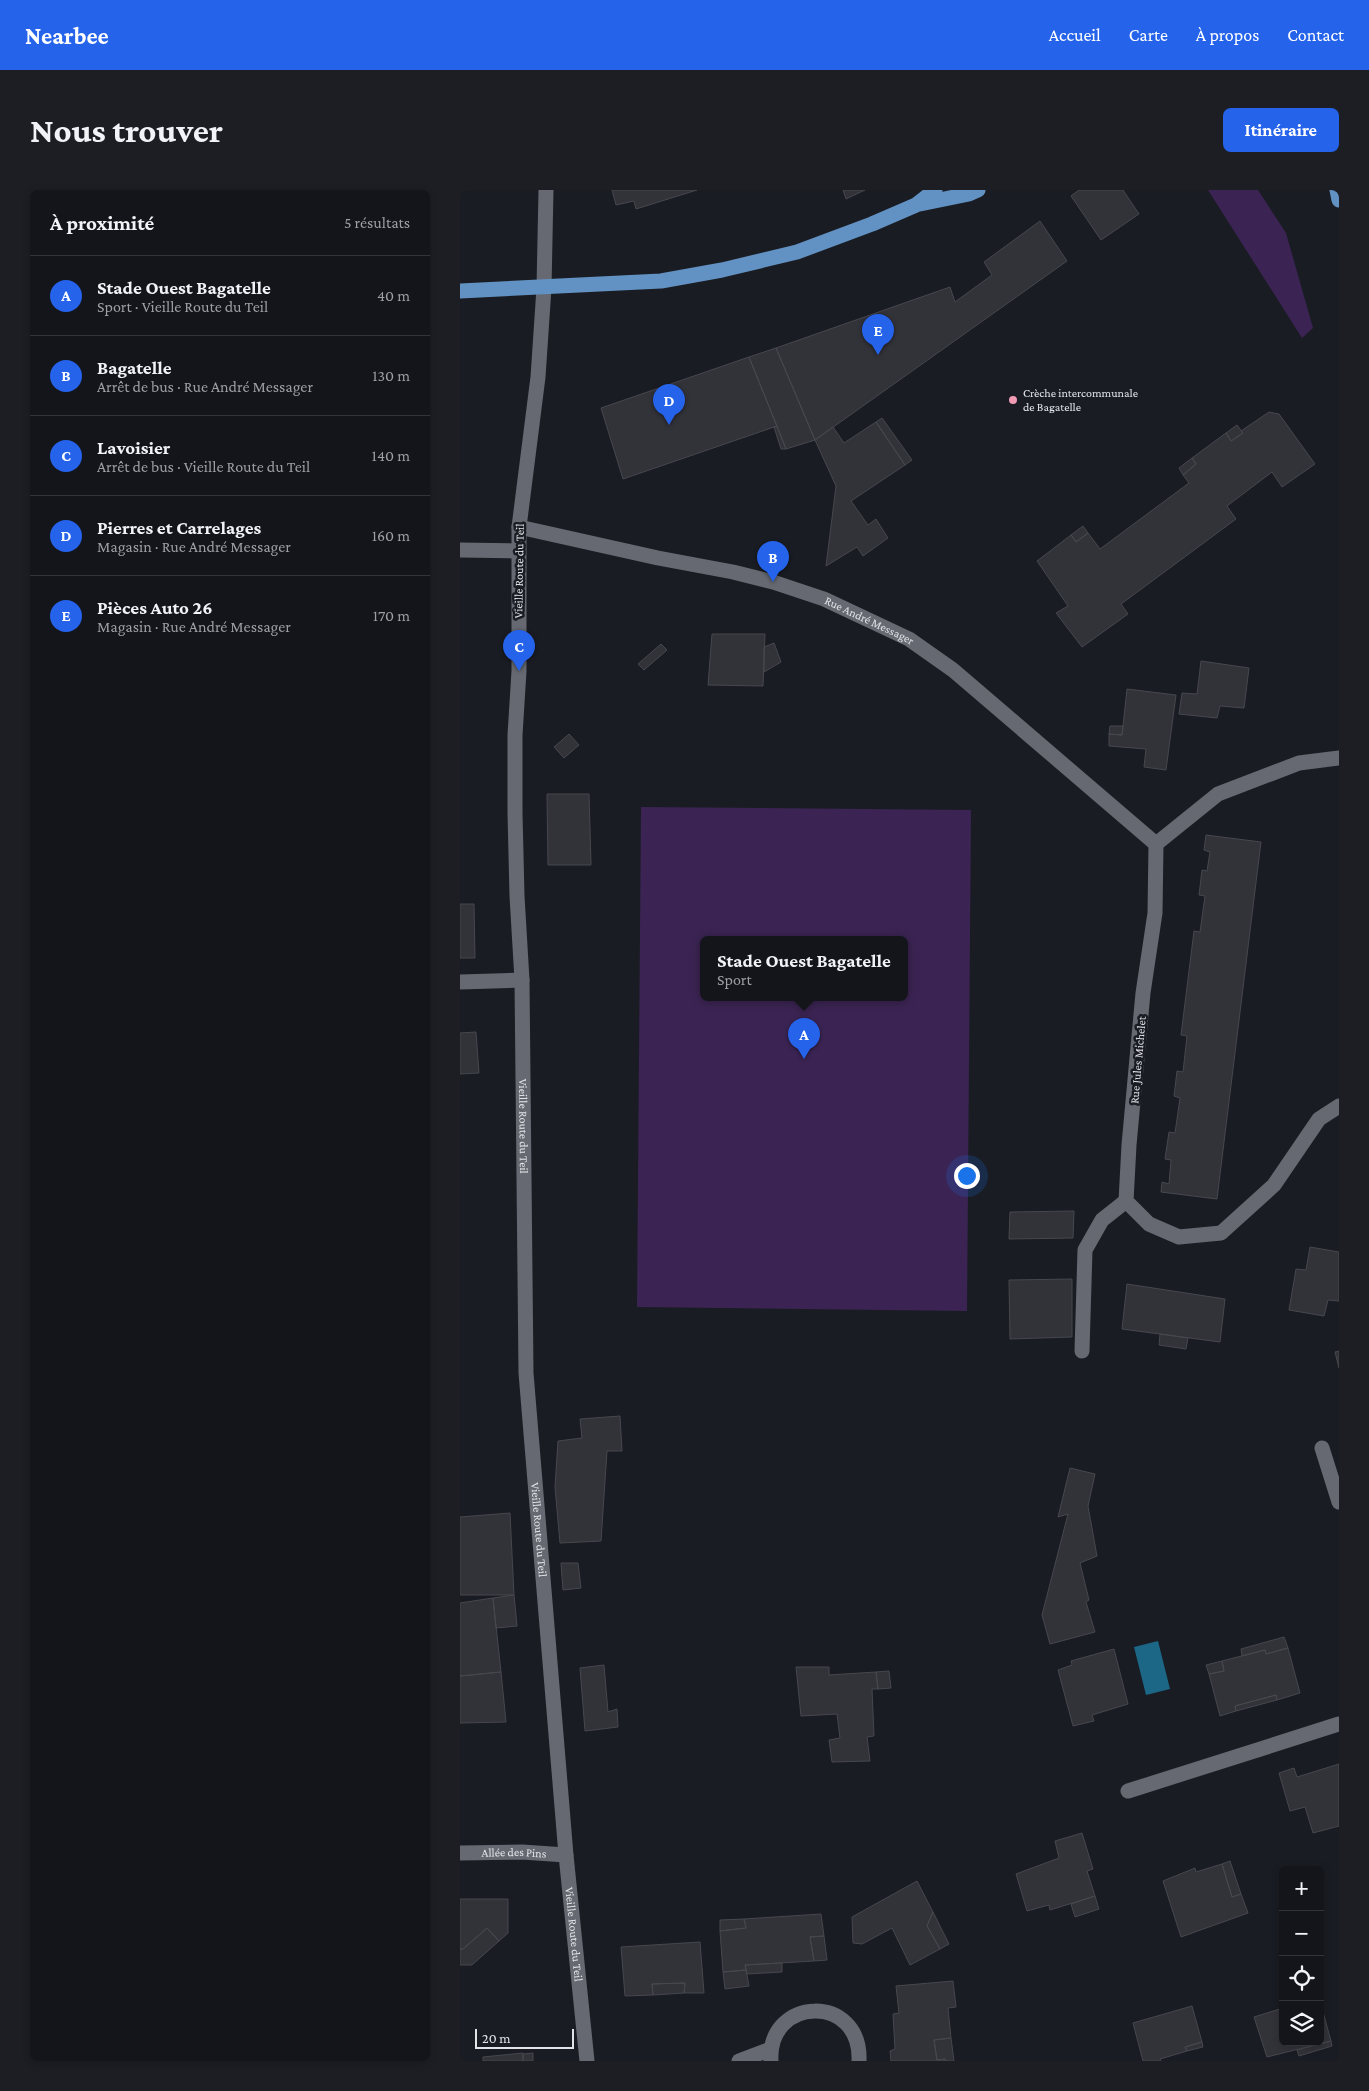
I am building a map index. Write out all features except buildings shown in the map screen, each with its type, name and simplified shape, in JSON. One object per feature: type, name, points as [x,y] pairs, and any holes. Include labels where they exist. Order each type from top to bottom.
[{"type":"main road","points":[[460,291],[660,282],[722,270],[797,252],[872,224],[916,204],[935,190]]},
{"type":"main road","points":[[916,204],[969,194],[978,190]]},
{"type":"main road","points":[[1337,190],[1339,200]]},
{"type":"street","name":"Vieille Route du Teil","points":[[546,190],[544,288],[538,376],[518,528],[519,671],[515,735],[517,896],[522,980],[526,1373],[566,1855],[587,2061]]},
{"type":"street","name":"Rue André Messager","points":[[518,528],[773,582],[824,599],[909,639],[953,670],[1156,844]]},
{"type":"street","points":[[460,550],[518,551]]},
{"type":"street","points":[[1156,844],[1218,794],[1299,763],[1339,758]]},
{"type":"street","name":"Rue Jules Michelet","points":[[1126,1201],[1129,1145],[1144,993],[1155,913],[1156,844]]},
{"type":"street","points":[[460,982],[522,980]]},
{"type":"street","points":[[1082,1351],[1085,1250],[1102,1220],[1126,1201],[1149,1224],[1179,1237],[1221,1233],[1274,1185],[1319,1119],[1339,1106]]},
{"type":"street","points":[[1322,1448],[1339,1502]]},
{"type":"street","points":[[1128,1790],[1339,1724]]},
{"type":"street","name":"Allée des Pins","points":[[460,1853],[522,1852],[566,1855]]},
{"type":"street","points":[[739,2061],[771,2055],[776,2034],[794,2016],[809,2010],[831,2013],[845,2021],[853,2030],[859,2045],[859,2061]]},
{"type":"shaded area","points":[[1208,190],[1258,190],[1286,233],[1313,328],[1302,338]]},
{"type":"shaded area","points":[[641,807],[971,810],[967,1311],[637,1307]]},
{"type":"water","points":[[1158,1641],[1170,1689],[1146,1695],[1134,1647]]},
{"type":"place","name":"Pièces Auto 26","points":[[878,355]]},
{"type":"place","name":"Crèche intercommunale de Bagatelle","points":[[1013,400]]},
{"type":"place","name":"Pierres et Carrelages","points":[[669,425]]},
{"type":"place","name":"Bagatelle","points":[[773,582]]},
{"type":"place","name":"Lavoisier","points":[[519,671]]},
{"type":"place","name":"Stade Ouest Bagatelle","points":[[804,1059]]}]
